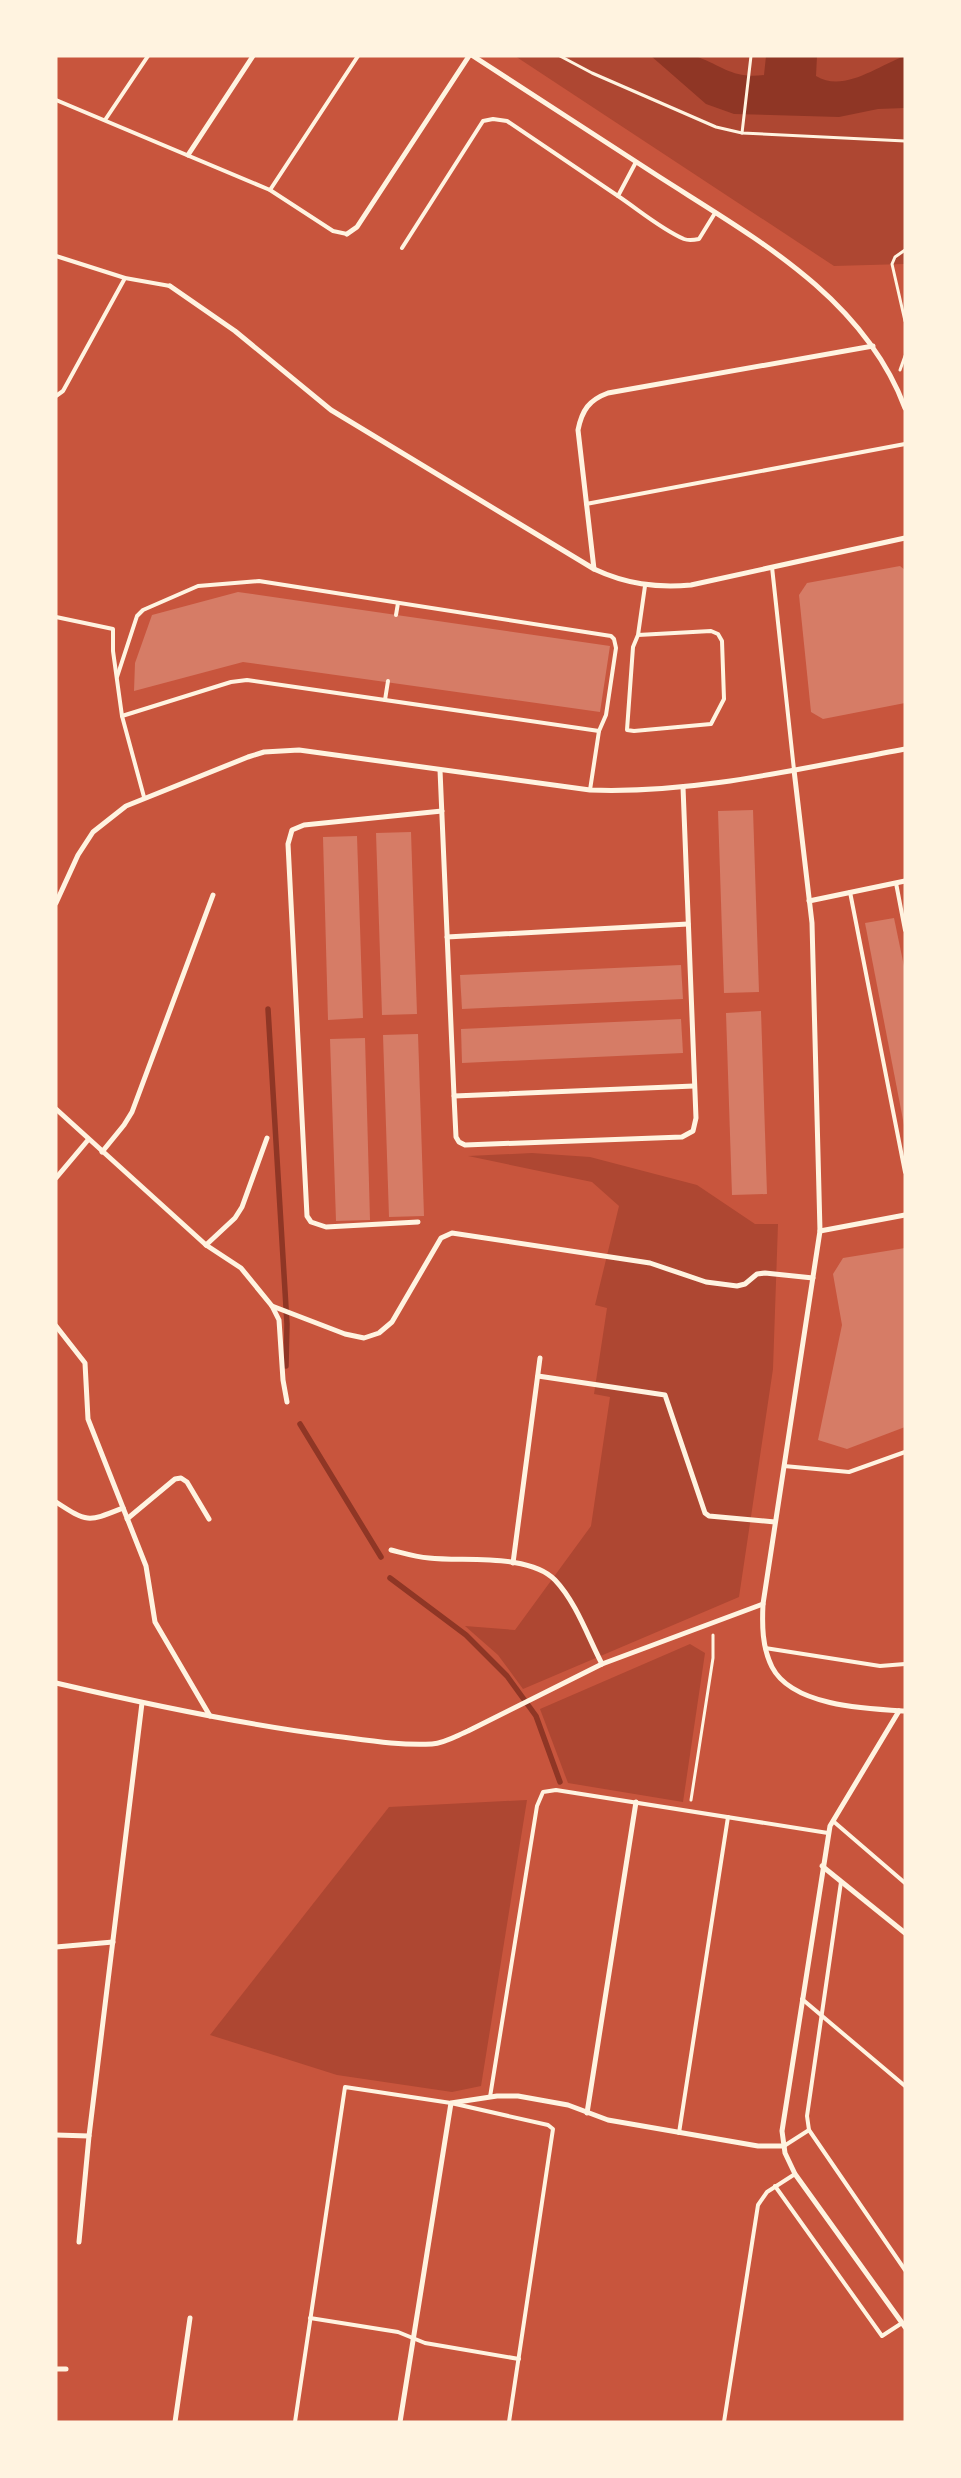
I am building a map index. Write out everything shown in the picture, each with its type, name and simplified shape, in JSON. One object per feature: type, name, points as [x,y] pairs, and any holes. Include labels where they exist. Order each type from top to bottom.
[{"type":"street","points":[[188,155],[253,56]]},
{"type":"street","points":[[347,234],[357,227],[471,56],[789,262],[836,303],[873,346],[905,408]]},
{"type":"street","points":[[170,286],[235,332],[330,410],[594,568],[626,582],[645,586],[691,585],[905,538]]},
{"type":"street","points":[[594,568],[578,430],[581,416],[596,397],[608,393],[873,346]]},
{"type":"street","points":[[56,902],[78,855],[94,832],[126,806],[144,797],[248,757],[282,750],[299,750],[590,790],[632,791],[683,787],[794,770],[905,749]]},
{"type":"street","points":[[440,770],[456,1137],[459,1142],[465,1145],[672,1138],[688,1136],[693,1131],[696,1118],[683,787]]},
{"type":"street","points":[[794,770],[812,923],[820,1231],[763,1604],[765,1648],[772,1668],[784,1683],[800,1692],[835,1703],[902,1711],[832,1821],[828,1833],[784,2108],[782,2131],[784,2146],[795,2174],[903,2325]]},
{"type":"street","points":[[418,1222],[326,1226],[311,1222],[307,1216],[288,844],[292,830],[304,825],[442,811]]},
{"type":"street","points":[[809,901],[905,882]]},
{"type":"street","points":[[102,1152],[132,1112],[213,896]]},
{"type":"street","points":[[447,937],[688,924]]},
{"type":"street","points":[[454,1096],[694,1086]]},
{"type":"street","points":[[56,1109],[206,1246],[241,1268],[274,1307],[279,1320],[283,1380],[288,1402]]},
{"type":"street","points":[[206,1246],[242,1207],[267,1138]]},
{"type":"street","points":[[56,1178],[88,1140]]},
{"type":"street","points":[[820,1231],[905,1215]]},
{"type":"street","points":[[274,1307],[344,1334],[364,1338],[378,1333],[392,1322],[441,1238],[452,1233],[650,1264],[706,1282],[729,1285],[745,1284],[757,1274],[765,1273],[813,1278]]},
{"type":"street","points":[[56,1326],[85,1363],[88,1419],[128,1519],[149,1580],[154,1622],[210,1716]]},
{"type":"street","points":[[512,1563],[540,1358]]},
{"type":"street","points":[[538,1376],[665,1395],[705,1513],[709,1516],[775,1522]]},
{"type":"street","points":[[128,1519],[175,1479],[181,1478],[187,1482],[209,1519]]},
{"type":"street","points":[[56,1502],[84,1519],[94,1520],[123,1508]]},
{"type":"street","points":[[391,1550],[427,1558],[522,1563],[540,1570],[554,1579],[570,1600],[602,1664]]},
{"type":"street","points":[[56,1683],[142,1703],[258,1726],[383,1742],[434,1744],[446,1741],[602,1664],[763,1604]]},
{"type":"street","points":[[79,2242],[89,2136],[142,1703]]},
{"type":"street","points":[[586,2113],[636,1802]]},
{"type":"street","points":[[822,1866],[905,1933]]},
{"type":"street","points":[[56,1947],[113,1942]]},
{"type":"street","points":[[400,2422],[451,2103],[490,2097],[518,2096],[554,2101],[608,2120],[758,2146],[784,2146]]},
{"type":"street","points":[[56,2135],[89,2136]]},
{"type":"street","points":[[175,2422],[190,2318]]},
{"type":"street","points":[[56,2369],[66,2369]]},
{"type":"lane","points":[[105,120],[148,56]]},
{"type":"lane","points":[[270,190],[358,56]]},
{"type":"lane","points":[[56,100],[270,190],[334,231],[347,234]]},
{"type":"lane","points":[[402,248],[483,121],[493,119],[507,121],[685,240],[699,239],[715,213]]},
{"type":"lane","points":[[618,196],[636,162]]},
{"type":"lane","points":[[56,256],[125,278],[170,286]]},
{"type":"lane","points":[[56,396],[63,391],[125,278]]},
{"type":"lane","points":[[586,504],[905,444]]},
{"type":"lane","points":[[772,567],[794,770]]},
{"type":"lane","points":[[117,677],[139,612],[198,586],[259,582],[611,636],[614,639],[616,648],[606,715],[599,732],[590,790]]},
{"type":"lane","points":[[638,635],[711,631],[718,634],[722,642],[724,699],[711,724],[627,730],[633,648],[638,635],[645,586]]},
{"type":"lane","points":[[396,615],[398,603]]},
{"type":"lane","points":[[56,617],[113,629],[113,651],[122,716],[144,797]]},
{"type":"lane","points":[[122,716],[239,680],[599,732]]},
{"type":"lane","points":[[386,700],[388,681]]},
{"type":"lane","points":[[896,883],[905,930]]},
{"type":"lane","points":[[850,892],[905,1172]]},
{"type":"lane","points":[[784,1466],[849,1472],[905,1452]]},
{"type":"lane","points":[[765,1648],[887,1667],[905,1664]]},
{"type":"lane","points":[[490,2097],[539,1798],[543,1792],[556,1790],[828,1833]]},
{"type":"lane","points":[[679,2132],[728,1817]]},
{"type":"lane","points":[[832,1821],[905,1883]]},
{"type":"lane","points":[[841,1882],[807,2116],[809,2130],[905,2270]]},
{"type":"lane","points":[[802,1998],[905,2086]]},
{"type":"lane","points":[[295,2422],[345,2087],[451,2103],[548,2125],[553,2129],[509,2422]]},
{"type":"lane","points":[[784,2146],[809,2130]]},
{"type":"lane","points":[[724,2422],[757,2213],[762,2198],[795,2174]]},
{"type":"lane","points":[[776,2186],[882,2336],[903,2325]]},
{"type":"lane","points":[[310,2318],[398,2332],[414,2339],[519,2359]]},
{"type":"path","points":[[560,56],[592,73],[716,127],[742,133],[905,141]]},
{"type":"path","points":[[742,133],[751,56]]},
{"type":"path","points":[[905,250],[895,257],[892,264],[905,321]]},
{"type":"path","points":[[689,1811],[713,1658],[713,1622]]},
{"type":"shaded area","points":[[681,54],[693,56],[737,74],[754,76],[764,75],[766,56],[817,56],[816,76],[838,81],[861,76],[905,56],[905,108],[878,109],[839,117],[734,114],[706,104],[651,56]]},
{"type":"shaded area","points":[[515,56],[905,56],[905,264],[834,266]]},
{"type":"shaded area","points":[[532,1153],[590,1157],[697,1185],[755,1224],[778,1224],[773,1369],[739,1597],[523,1689],[498,1655],[465,1626],[515,1630],[591,1526],[610,1397],[594,1394],[607,1308],[595,1305],[619,1206],[592,1182],[468,1156]]},
{"type":"shaded area","points":[[690,1644],[705,1653],[683,1802],[568,1783],[540,1709]]},
{"type":"shaded area","points":[[527,1800],[481,2086],[452,2092],[337,2075],[210,2035],[389,1807]]},
{"type":"building","points":[[900,566],[905,570],[905,703],[823,719],[811,712],[799,595],[807,583]]},
{"type":"building","points":[[238,592],[610,646],[600,712],[243,662],[134,691],[135,663],[152,615]]},
{"type":"building","points":[[753,810],[759,992],[724,993],[718,811]]},
{"type":"building","points":[[411,832],[417,1014],[382,1015],[376,833]]},
{"type":"building","points":[[357,836],[363,1018],[328,1020],[323,837]]},
{"type":"building","points":[[894,918],[905,971],[904,1125],[865,923]]},
{"type":"building","points":[[681,965],[683,999],[462,1009],[460,975]]},
{"type":"building","points":[[761,1011],[767,1194],[732,1195],[726,1013]]},
{"type":"building","points":[[681,1019],[683,1053],[462,1063],[461,1029]]},
{"type":"building","points":[[418,1034],[424,1216],[389,1217],[383,1035]]},
{"type":"building","points":[[365,1038],[370,1220],[336,1221],[330,1039]]},
{"type":"building","points":[[905,1248],[905,1427],[847,1449],[818,1440],[842,1325],[833,1274],[843,1258]]},
{"type":"waterway","points":[[268,1009],[287,1324],[286,1366]]},
{"type":"waterway","points":[[300,1424],[381,1557]]},
{"type":"waterway","points":[[390,1578],[466,1635],[507,1676],[536,1716],[560,1782]]}]
